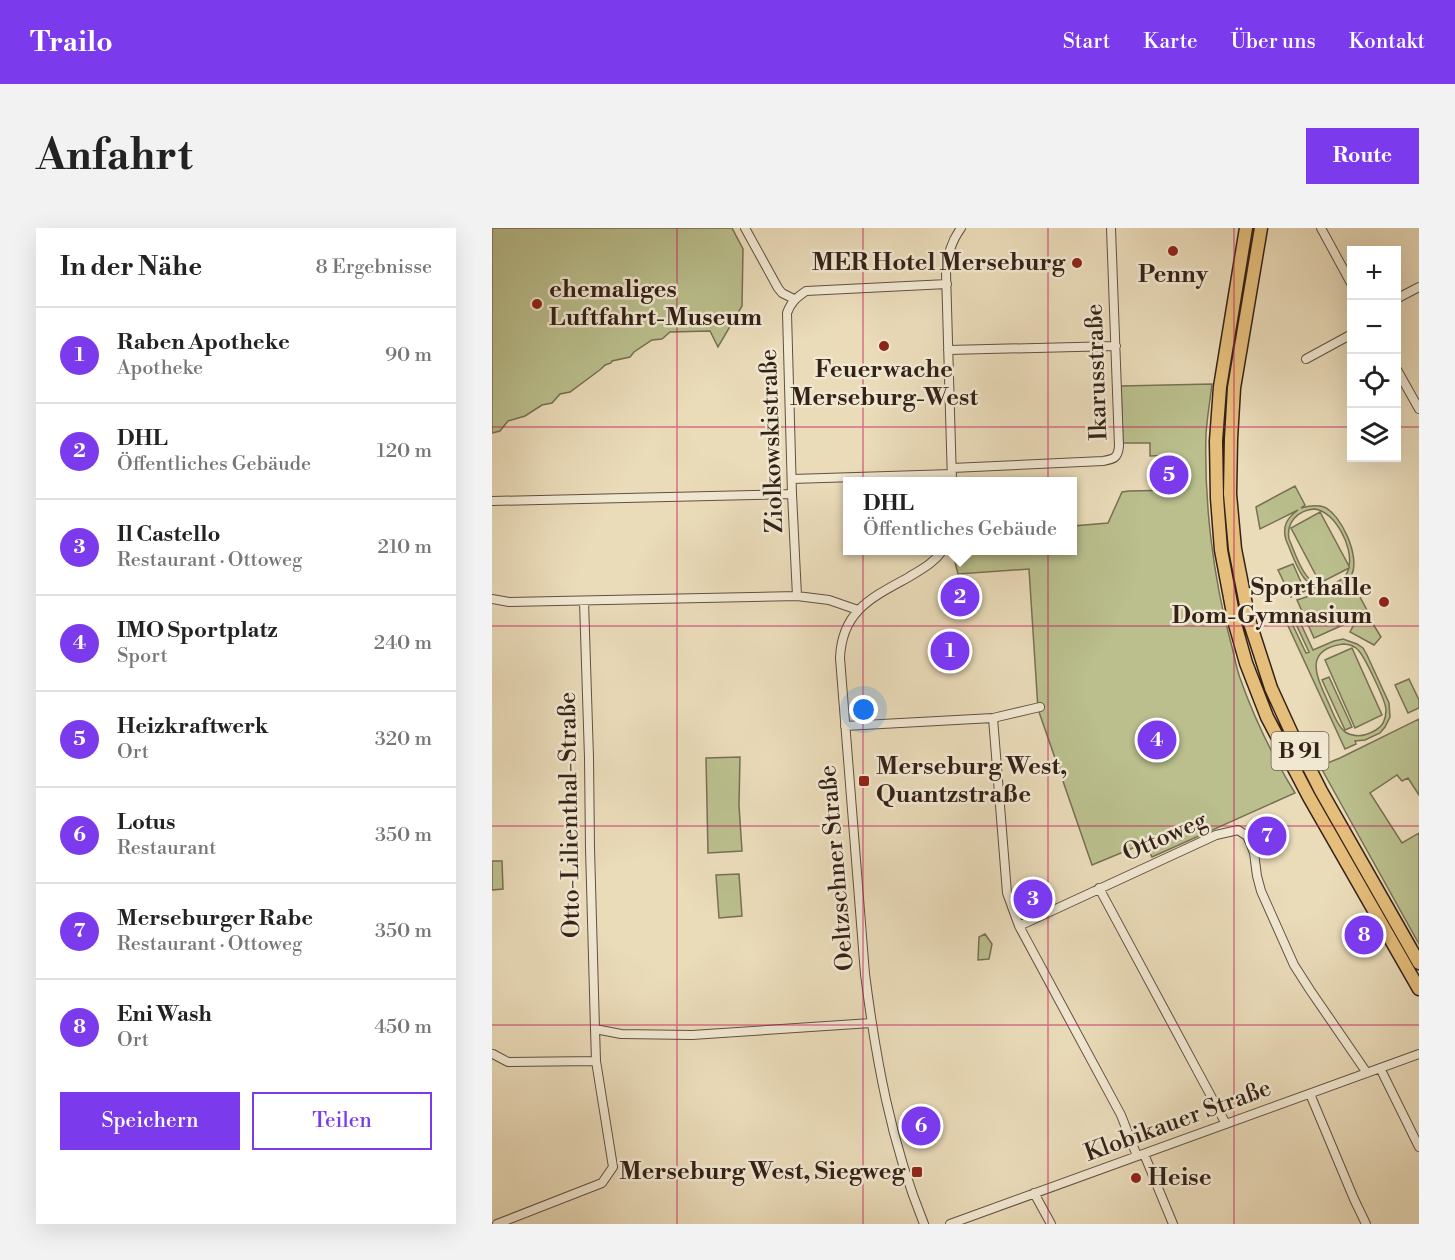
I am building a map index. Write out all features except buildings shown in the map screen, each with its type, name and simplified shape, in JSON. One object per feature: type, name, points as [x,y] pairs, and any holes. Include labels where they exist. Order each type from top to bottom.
[{"type":"main road","name":"B 91","points":[[1246,228],[1220,387],[1216,441],[1221,550],[1235,624],[1246,663],[1267,717],[1309,797],[1419,989]]},
{"type":"main road","name":"B 91","points":[[1261,228],[1234,388],[1231,439],[1232,519],[1235,549],[1249,620],[1271,688],[1292,734],[1321,791],[1419,963]]},
{"type":"street","points":[[745,228],[778,288],[782,293],[794,299],[806,291],[947,284]]},
{"type":"street","points":[[856,477],[952,474],[946,272],[949,250],[961,228]]},
{"type":"street","name":"Ikarusstraße","points":[[952,474],[1103,461],[1115,458],[1119,446],[1111,228]]},
{"type":"street","points":[[1321,228],[1347,276]]},
{"type":"street","points":[[1401,296],[1419,287]]},
{"type":"street","name":"Ziolkowskistraße","points":[[794,299],[787,313],[796,596]]},
{"type":"street","points":[[1306,359],[1347,337]]},
{"type":"street","points":[[948,350],[1116,346]]},
{"type":"street","points":[[1401,377],[1419,409]]},
{"type":"street","points":[[792,479],[843,477]]},
{"type":"street","points":[[492,501],[792,494]]},
{"type":"street","name":"Oeltzschner Straße","points":[[924,1224],[896,1143],[871,1023],[845,726],[841,649],[848,625],[858,610],[883,591],[924,568],[939,555]]},
{"type":"street","points":[[492,599],[509,602],[796,596],[829,600],[858,610]]},
{"type":"street","name":"Otto-Lilienthal-Straße","points":[[497,1224],[602,1183],[613,1167],[596,1061],[594,1029],[584,601]]},
{"type":"street","points":[[845,726],[993,718],[1040,707]]},
{"type":"street","points":[[993,718],[1007,893],[1019,926],[1121,1115],[1173,1224]]},
{"type":"street","name":"Ottoweg","points":[[1019,926],[1215,835],[1238,830],[1247,836],[1254,853],[1261,891],[1294,965],[1367,1073]]},
{"type":"street","points":[[1100,888],[1226,1124]]},
{"type":"street","points":[[594,1029],[621,1034],[692,1035],[871,1023]]},
{"type":"street","points":[[493,1054],[508,1062],[596,1061]]},
{"type":"street","name":"Klobikauer Straße","points":[[950,1224],[1419,1054]]},
{"type":"street","points":[[1380,1068],[1419,1147]]},
{"type":"street","points":[[1310,1094],[1366,1224]]},
{"type":"street","points":[[1034,1193],[1051,1224]]},
{"type":"green space","points":[[492,228],[732,228],[743,249],[742,306],[718,347],[710,331],[670,332],[662,339],[652,340],[630,357],[605,365],[570,392],[560,394],[552,403],[542,405],[525,416],[508,421],[500,431],[492,433]]},
{"type":"green space","points":[[1212,384],[1206,434],[1206,460],[1208,512],[1219,592],[1245,693],[1264,737],[1295,793],[1152,857],[1145,843],[1092,865],[1038,709],[1029,569],[958,574],[954,558],[956,555],[1077,555],[1077,526],[1108,523],[1122,492],[1178,490],[1177,484],[1181,483],[1181,467],[1174,467],[1173,455],[1150,456],[1150,443],[1123,443],[1121,386]]},
{"type":"green space","points":[[1295,486],[1305,505],[1301,508],[1318,506],[1330,511],[1337,518],[1347,536],[1354,566],[1348,580],[1338,587],[1354,586],[1368,612],[1314,638],[1297,600],[1328,590],[1319,589],[1306,580],[1296,565],[1286,540],[1286,523],[1298,510],[1260,529],[1256,507]],"holes":[[[1315,509],[1323,512],[1336,524],[1346,541],[1350,558],[1349,566],[1320,512],[1291,528],[1320,583],[1349,568],[1341,580],[1324,586],[1309,579],[1299,564],[1289,539],[1289,527],[1299,514]]]},
{"type":"green space","points":[[1293,564],[1305,591],[1291,597],[1278,570]]},
{"type":"green space","points":[[1367,614],[1381,637],[1374,645],[1350,632],[1357,621]]},
{"type":"green space","points":[[1288,615],[1306,653],[1309,652],[1296,624],[1300,622],[1313,650],[1343,639],[1363,648],[1389,703],[1390,717],[1380,733],[1365,740],[1355,741],[1356,744],[1345,749],[1284,617]],"holes":[[[1343,644],[1356,648],[1362,655],[1385,705],[1382,724],[1376,730],[1364,735],[1349,734],[1340,726],[1318,676],[1317,659],[1322,652],[1330,647]]]},
{"type":"green space","points":[[1352,648],[1382,715],[1355,728],[1325,660]]},
{"type":"green space","points":[[1329,677],[1352,727],[1345,730],[1322,680]]},
{"type":"green space","points":[[1409,679],[1419,700],[1419,708],[1408,713],[1395,685]]},
{"type":"green space","points":[[1419,719],[1419,795],[1408,778],[1402,781],[1397,775],[1370,793],[1402,843],[1419,833],[1419,944],[1320,766]]},
{"type":"green space","points":[[740,757],[739,805],[742,851],[708,853],[706,758]]},
{"type":"green space","points":[[492,861],[502,861],[503,889],[492,890]]},
{"type":"green space","points":[[739,874],[742,916],[719,918],[716,875]]},
{"type":"green space","points":[[985,934],[992,944],[989,959],[978,960],[979,937]]},
{"type":"place","name":"Penny","points":[[1173,251]]},
{"type":"place","name":"MER Hotel Merseburg","points":[[1077,263]]},
{"type":"place","name":"ehemaliges Luftfahrt-Museum","points":[[537,304]]},
{"type":"place","name":"Feuerwache Merseburg-West","points":[[884,346]]},
{"type":"place","name":"Heizkraftwerk","points":[[1169,475]]},
{"type":"place","name":"DHL","points":[[960,597]]},
{"type":"place","name":"Sporthalle Dom-Gymnasium","points":[[1384,602]]},
{"type":"place","name":"Raben Apotheke","points":[[950,651]]},
{"type":"place","name":"IMO Sportplatz","points":[[1157,740]]},
{"type":"place","name":"Merseburg West, Quantzstraße","points":[[864,781]]},
{"type":"place","name":"Merseburger Rabe","points":[[1267,836]]},
{"type":"place","name":"Il Castello","points":[[1033,899]]},
{"type":"place","name":"Eni Wash","points":[[1364,935]]},
{"type":"place","name":"Lotus","points":[[921,1126]]},
{"type":"place","name":"Merseburg West, Siegweg","points":[[917,1172]]},
{"type":"place","name":"Heise","points":[[1136,1178]]}]
